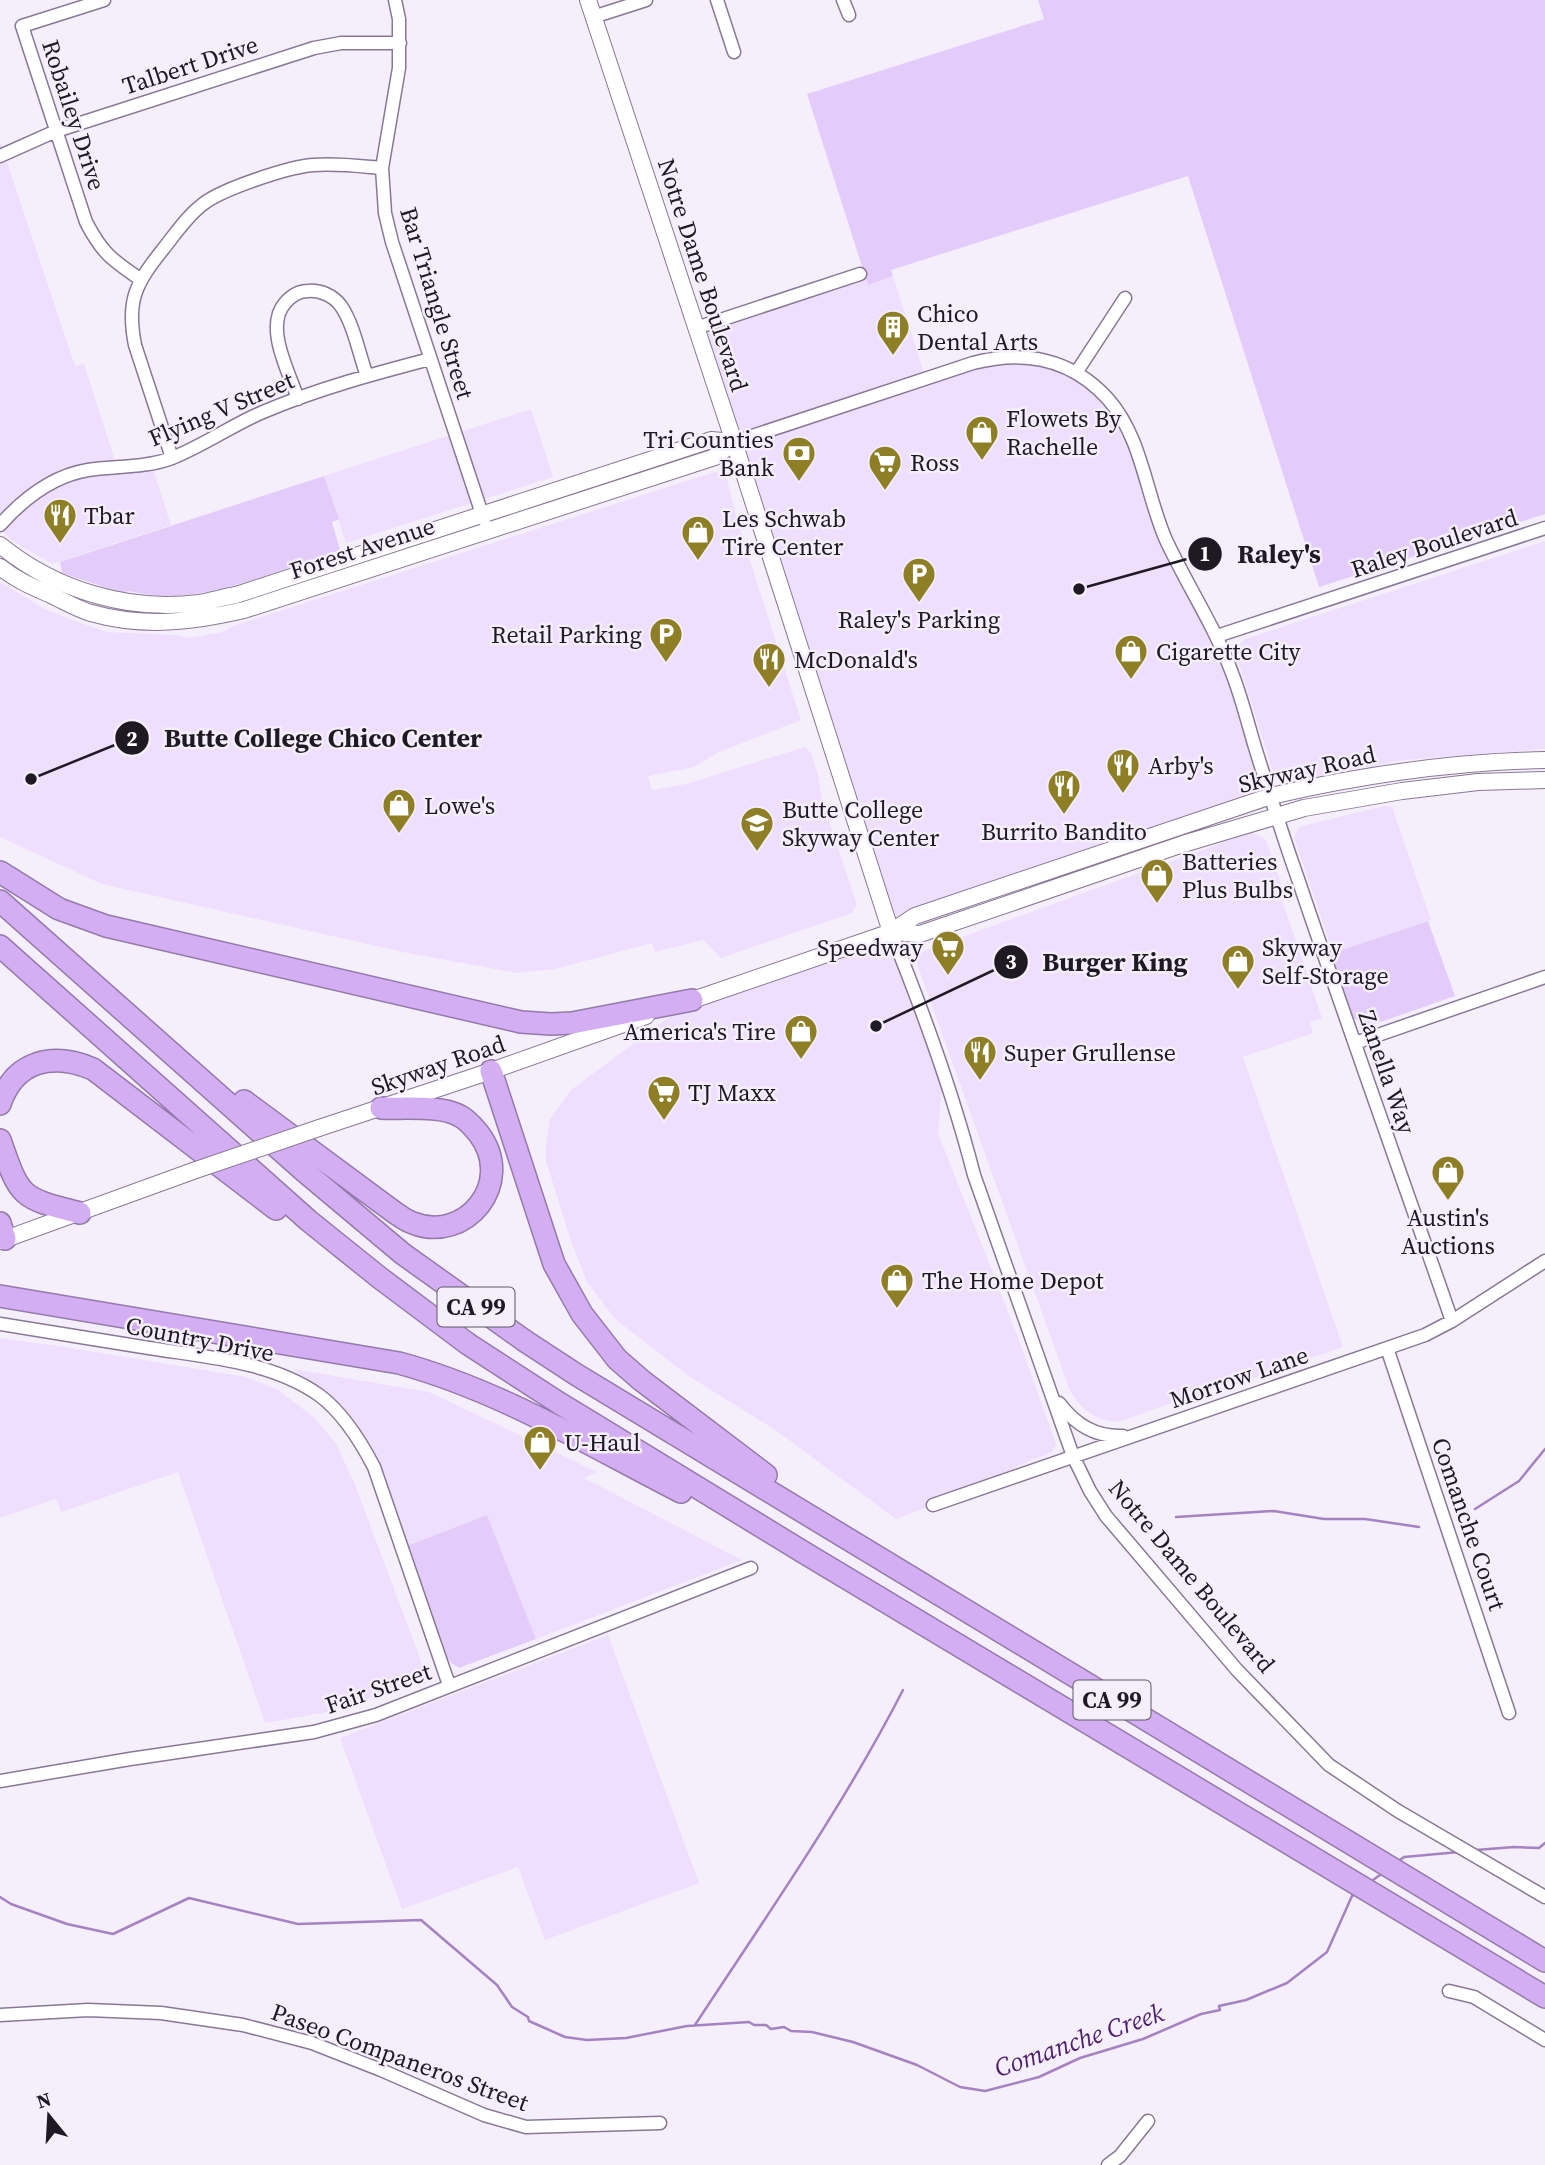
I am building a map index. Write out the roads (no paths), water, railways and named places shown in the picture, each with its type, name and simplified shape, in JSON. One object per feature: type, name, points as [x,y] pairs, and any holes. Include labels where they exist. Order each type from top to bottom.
[{"type":"highway","points":[[0,872],[59,909],[106,926],[521,1022],[572,1023],[692,1000]]},
{"type":"highway","name":"CA 99","points":[[0,901],[304,1171],[424,1269],[515,1334],[577,1375],[1545,1961]]},
{"type":"highway","name":"CA 99","points":[[0,947],[309,1221],[468,1344],[808,1555],[1545,1997]]},
{"type":"highway","points":[[132,1018],[357,1185],[413,1223],[441,1226],[472,1213],[484,1199],[493,1172],[492,1157],[475,1128],[462,1116],[447,1110],[381,1108]]},
{"type":"highway","points":[[0,1104],[4,1092],[20,1073],[35,1064],[55,1060],[76,1062],[93,1069],[324,1245],[380,1278]]},
{"type":"highway","points":[[491,1071],[554,1264],[582,1314],[600,1338],[617,1359],[641,1380],[858,1544]]},
{"type":"highway","points":[[0,1140],[13,1179],[23,1193],[40,1203],[80,1213]]},
{"type":"highway","points":[[0,1296],[399,1363],[435,1373],[471,1386],[728,1516],[767,1539],[808,1555]]},
{"type":"street","name":"Robailey Drive","points":[[104,0],[22,26],[86,222],[96,242],[109,258],[140,279]]},
{"type":"street","name":"Bar Triangle Street","points":[[395,0],[399,19],[399,68],[382,168],[386,213],[392,242],[488,531]]},
{"type":"street","name":"Notre Dame Boulevard","points":[[588,0],[734,442],[891,932],[1073,1456],[1097,1502],[1127,1541],[1237,1670],[1329,1765],[1398,1811],[1545,1897]]},
{"type":"street","points":[[593,17],[646,0]]},
{"type":"street","points":[[717,0],[734,52]]},
{"type":"street","points":[[843,0],[849,15]]},
{"type":"street","name":"Talbert Drive","points":[[0,156],[57,131],[314,47],[341,43],[400,43]]},
{"type":"street","points":[[172,458],[135,345],[132,328],[134,295],[140,279],[187,219],[202,204],[220,193],[310,165],[382,168]]},
{"type":"street","points":[[696,328],[860,274]]},
{"type":"street","points":[[298,399],[276,336],[276,321],[280,309],[290,297],[303,291],[316,290],[340,304],[367,376]]},
{"type":"street","points":[[1076,373],[1125,298]]},
{"type":"street","name":"Forest Avenue","points":[[0,567],[16,579],[89,612],[135,621],[200,621],[244,611],[715,457],[734,442],[990,359],[1030,357],[1051,362],[1076,373],[1097,388],[1110,401],[1129,430],[1165,537],[1192,593],[1217,636],[1233,674],[1271,796]]},
{"type":"street","name":"Flying V Street","points":[[0,525],[13,510],[43,486],[64,475],[87,470],[138,466],[172,458],[262,412],[367,376],[430,359]]},
{"type":"street","name":"Forest Avenue","points":[[0,545],[42,575],[72,588],[118,600],[158,605],[199,603],[236,594],[711,440],[734,442]]},
{"type":"street","name":"Raley Boulevard","points":[[1217,636],[1545,528]]},
{"type":"street","name":"Skyway Road","points":[[2,1234],[80,1213],[193,1171],[891,932],[915,916],[1271,796],[1394,772],[1472,764],[1545,761]]},
{"type":"street","name":"Skyway Road","points":[[891,932],[920,934],[1183,844],[1304,808],[1402,791],[1478,782],[1545,780]]},
{"type":"street","name":"Zanella Way","points":[[1271,796],[1452,1321]]},
{"type":"street","points":[[1355,1043],[1545,977]]},
{"type":"street","name":"Morrow Lane","points":[[933,1505],[1427,1334],[1545,1261]]},
{"type":"street","name":"Country Drive","points":[[0,1324],[253,1367],[293,1380],[320,1396],[351,1429],[373,1467],[450,1685]]},
{"type":"street","name":"Comanche Court","points":[[1387,1348],[1510,1713]]},
{"type":"street","points":[[1052,1393],[1070,1417],[1090,1430],[1111,1437],[1131,1436]]},
{"type":"street","name":"Fair Street","points":[[0,1781],[314,1732],[376,1715],[751,1568]]},
{"type":"street","points":[[1450,1991],[1474,1997],[1545,2040]]},
{"type":"street","name":"Paseo Companeros Street","points":[[0,2015],[88,2010],[160,2013],[243,2025],[312,2043],[484,2115],[526,2127],[660,2123]]},
{"type":"street","points":[[1108,2165],[1148,2121]]},
{"type":"waterway","points":[[1475,1509],[1519,1481],[1545,1449]]},
{"type":"waterway","points":[[1176,1517],[1274,1511],[1324,1519],[1365,1519],[1419,1527]]},
{"type":"waterway","points":[[695,2025],[830,1818],[903,1690]]},
{"type":"waterway","name":"Comanche Creek","points":[[1476,1850],[1539,1848],[1545,1843]]},
{"type":"waterway","name":"Comanche Creek","points":[[1397,1862],[1404,1857],[1459,1852]]},
{"type":"waterway","name":"Comanche Creek","points":[[1369,1883],[1384,1872]]},
{"type":"waterway","name":"Comanche Creek","points":[[0,1897],[11,1904],[67,1924],[113,1934],[189,1898],[298,1924],[421,1920],[497,1985],[512,2007],[528,2017],[529,2021],[565,2037],[587,2040],[626,2038],[687,2026],[749,2022],[766,2025],[771,2029],[784,2027],[791,2031],[812,2032],[853,2042],[917,2065],[960,2087],[985,2091],[1039,2077],[1080,2058],[1143,2039],[1201,2014],[1220,2010],[1219,2006],[1246,2000],[1287,1983],[1327,1952],[1352,1896],[1356,1893]]},
{"type":"place","name":"Chico Dental Arts","points":[[893,357]]},
{"type":"place","name":"Flowets By Rachelle","points":[[982,462]]},
{"type":"place","name":"Tri Counties Bank","points":[[799,483]]},
{"type":"place","name":"Ross","points":[[885,492]]},
{"type":"place","name":"Tbar","points":[[60,545]]},
{"type":"place","name":"Les Schwab Tire Center","points":[[698,562]]},
{"type":"place","name":"Raley's","points":[[1079,589]]},
{"type":"place","name":"Raley's Parking","points":[[919,604]]},
{"type":"place","name":"Retail Parking","points":[[666,664]]},
{"type":"place","name":"Cigarette City","points":[[1131,681]]},
{"type":"place","name":"McDonald's","points":[[769,689]]},
{"type":"place","name":"Butte College Chico Center","points":[[31,779]]},
{"type":"place","name":"Arby's","points":[[1123,795]]},
{"type":"place","name":"Burrito Bandito","points":[[1064,816]]},
{"type":"place","name":"Lowe's","points":[[399,835]]},
{"type":"place","name":"Butte College Skyway Center","points":[[757,853]]},
{"type":"place","name":"Batteries Plus Bulbs","points":[[1157,905]]},
{"type":"place","name":"Speedway","points":[[948,977]]},
{"type":"place","name":"Skyway Self-Storage","points":[[1238,991]]},
{"type":"place","name":"Burger King","points":[[876,1026]]},
{"type":"place","name":"America's Tire","points":[[801,1061]]},
{"type":"place","name":"Super Grullense","points":[[980,1082]]},
{"type":"place","name":"TJ Maxx","points":[[664,1122]]},
{"type":"place","name":"Austin's Auctions","points":[[1448,1202]]},
{"type":"place","name":"The Home Depot","points":[[897,1310]]},
{"type":"place","name":"U-Haul","points":[[540,1472]]}]
